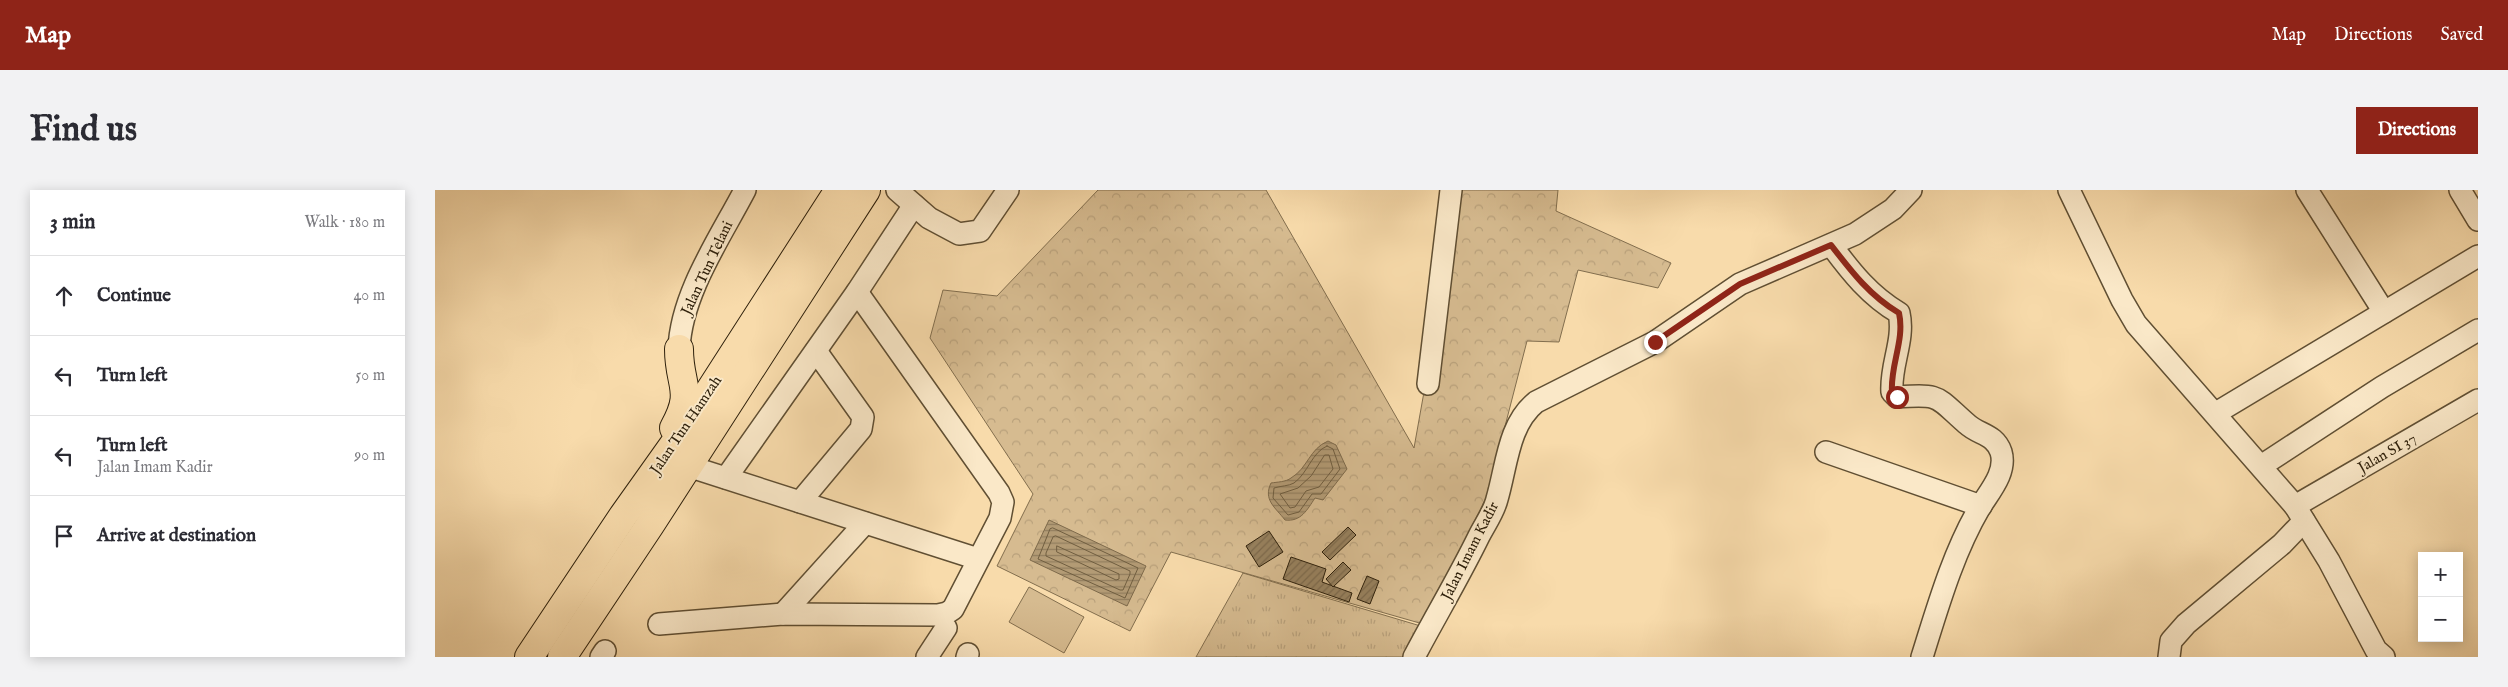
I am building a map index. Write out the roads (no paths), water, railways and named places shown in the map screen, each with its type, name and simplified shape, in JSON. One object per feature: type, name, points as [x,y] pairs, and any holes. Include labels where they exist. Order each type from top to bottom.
[{"type":"main road","name":"Jalan Tun Hamzah","points":[[529,657],[623,516],[687,426],[791,268],[839,190]]},
{"type":"main road","name":"Jalan Tun Hamzah","points":[[569,652],[866,190]]},
{"type":"main road","points":[[679,349],[685,364],[693,370],[709,370],[791,268]]},
{"type":"main road","points":[[623,516],[683,411],[686,399],[679,349]]},
{"type":"street","name":"Jalan Tun Telani","points":[[679,349],[683,316],[745,190]]},
{"type":"street","points":[[897,190],[929,218],[959,234],[980,231],[1008,190]]},
{"type":"street","points":[[1428,384],[1451,190]]},
{"type":"street","name":"Jalan Imam Kadir","points":[[1414,657],[1468,559],[1497,501],[1513,435],[1525,410],[1536,402],[1655,342],[1740,284],[1855,234],[1893,209],[1911,190]]},
{"type":"street","points":[[2069,190],[2122,300],[2137,324],[2216,413],[2300,514],[2329,561],[2375,650],[2384,657]]},
{"type":"street","points":[[2307,190],[2384,312]]},
{"type":"street","points":[[2460,190],[2478,220]]},
{"type":"street","points":[[726,478],[857,292],[914,205]]},
{"type":"street","points":[[1831,245],[1858,280],[1884,304],[1899,313],[1902,325],[1891,378],[1892,392],[1897,397],[1929,395],[1945,402],[1968,426],[1991,436],[2001,452],[2002,465],[1997,480],[1967,529],[1922,657]]},
{"type":"street","points":[[2216,413],[2478,256]]},
{"type":"street","points":[[659,624],[783,614],[947,613],[953,609],[1000,518],[1003,502],[999,493],[857,292]]},
{"type":"street","points":[[2261,466],[2382,387],[2478,330]]},
{"type":"street","points":[[800,502],[861,430],[863,423],[863,417],[816,351]]},
{"type":"street","name":"Jalan SI 37","points":[[2169,657],[2171,641],[2186,624],[2282,544],[2300,514],[2478,400]]},
{"type":"street","points":[[1826,452],[1981,506]]},
{"type":"street","points":[[688,466],[978,559]]},
{"type":"street","points":[[783,614],[865,523]]},
{"type":"street","points":[[927,657],[946,628]]},
{"type":"water","points":[[1328,441],[1336,445],[1347,469],[1323,500],[1315,498],[1299,517],[1285,520],[1269,499],[1268,494],[1271,483],[1287,480],[1297,474],[1312,454]]},
{"type":"water","points":[[1049,520],[1146,566],[1127,606],[1030,560]]}]
